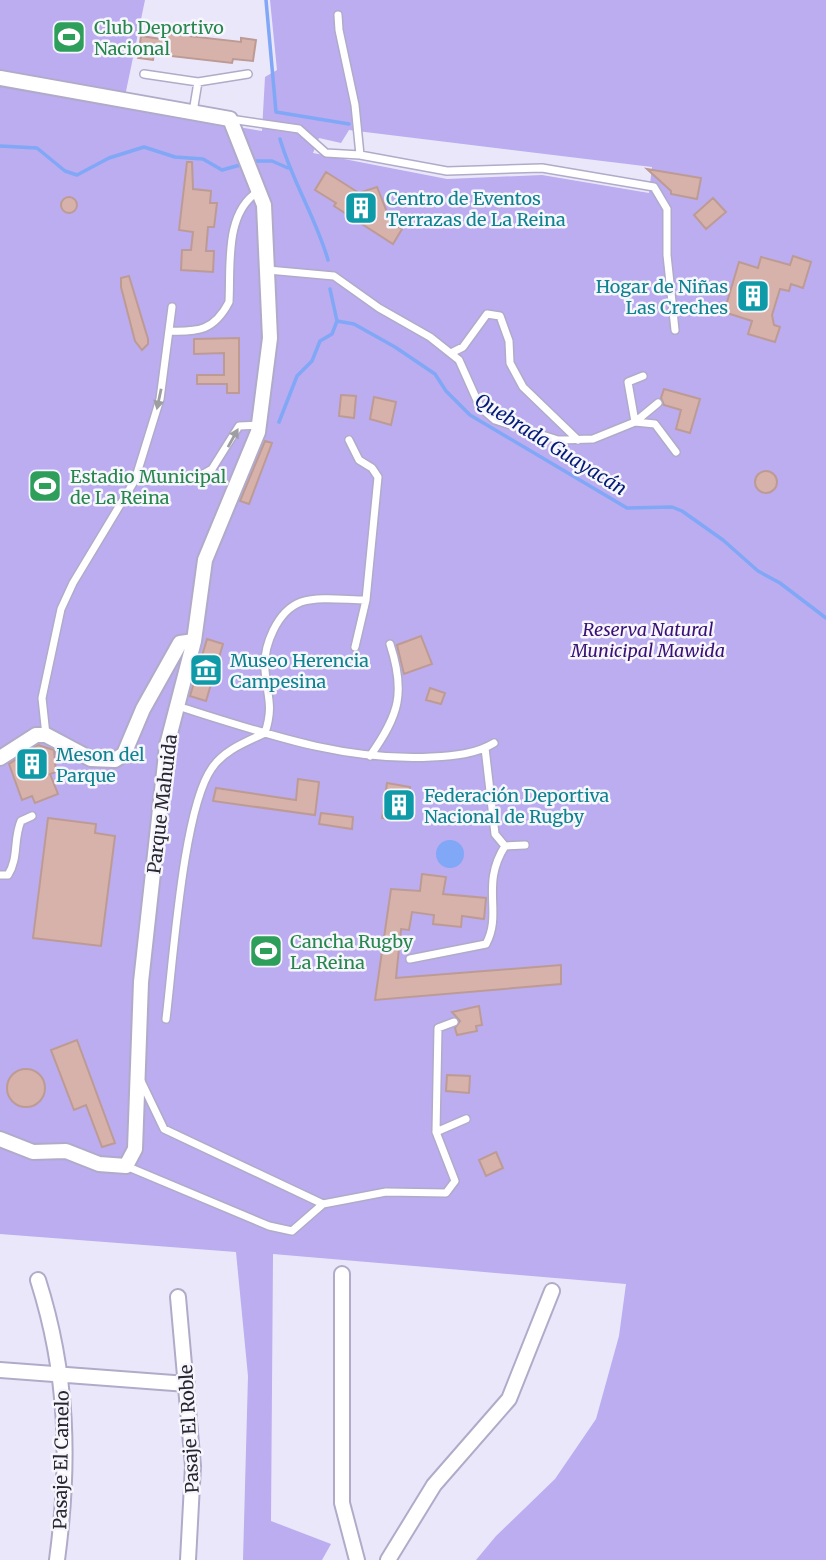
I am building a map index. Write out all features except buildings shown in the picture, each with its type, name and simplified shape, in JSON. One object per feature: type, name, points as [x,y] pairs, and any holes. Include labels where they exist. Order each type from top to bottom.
[{"type":"street","points":[[0,78],[230,119]]},
{"type":"street","name":"Parque Mahuida","points":[[126,1166],[135,1150],[141,982],[167,745],[194,641],[205,561],[259,425],[270,338],[267,219],[260,190],[230,119]]},
{"type":"street","points":[[0,758],[36,735],[46,735],[91,759],[115,760],[124,754],[143,709],[180,643],[194,641]]},
{"type":"street","points":[[0,1139],[33,1152],[66,1151],[99,1164],[126,1166]]},
{"type":"street","points":[[342,1274],[342,1503],[357,1560]]},
{"type":"street","name":"Pasaje El Canelo","points":[[38,1280],[51,1321],[62,1374],[64,1485],[57,1560]]},
{"type":"street","points":[[388,1560],[433,1485],[509,1398],[552,1291]]},
{"type":"street","name":"Pasaje El Roble","points":[[178,1297],[193,1466],[188,1560]]},
{"type":"street","points":[[0,1370],[187,1384]]},
{"type":"lane","points":[[338,15],[338,30],[355,105],[360,155]]},
{"type":"lane","points":[[144,74],[198,82],[248,74]]},
{"type":"lane","points":[[193,113],[198,82]]},
{"type":"lane","points":[[230,119],[299,129],[326,153],[360,155],[447,172],[542,168],[654,187],[667,209],[667,255],[675,330]]},
{"type":"lane","points":[[169,331],[199,332],[210,328],[223,314],[229,302],[238,214],[246,199],[260,190]]},
{"type":"lane","points":[[268,270],[334,276],[379,308],[453,352],[486,415],[558,440],[608,435],[635,422],[658,403]]},
{"type":"lane","points":[[46,735],[42,698],[61,609],[73,583],[135,480],[160,399],[172,307]]},
{"type":"lane","points":[[453,352],[463,347],[487,314],[500,316],[509,341],[510,363],[523,387],[578,440]]},
{"type":"lane","points":[[635,422],[628,382],[643,376]]},
{"type":"lane","points":[[635,422],[655,424],[676,452]]},
{"type":"lane","points":[[135,480],[198,477],[212,469],[239,426],[259,425]]},
{"type":"lane","points":[[349,440],[359,460],[372,468],[378,477],[366,600],[355,647]]},
{"type":"lane","points":[[166,1019],[189,841],[205,781],[212,768],[226,753],[265,733],[272,711],[265,652],[272,634],[287,612],[301,602],[366,600]]},
{"type":"lane","points":[[370,756],[384,737],[397,706],[401,683],[390,644]]},
{"type":"lane","points":[[177,706],[314,748],[370,756],[447,756],[485,748],[494,743]]},
{"type":"lane","points":[[485,748],[495,834],[505,846]]},
{"type":"lane","points":[[0,876],[8,875],[15,864],[18,828],[21,821],[32,816]]},
{"type":"lane","points":[[505,846],[525,845]]},
{"type":"lane","points":[[410,959],[486,944],[492,933],[491,875],[505,846]]},
{"type":"lane","points":[[126,1166],[269,1226],[292,1231],[323,1204],[386,1192],[446,1193],[455,1181],[436,1132],[438,1028],[454,1022]]},
{"type":"lane","points":[[139,1075],[164,1129],[323,1204]]},
{"type":"lane","points":[[436,1132],[466,1119]]},
{"type":"green space","name":"Club Deportivo Nacional","points":[[0,0],[145,0],[125,96],[0,73]]},
{"type":"green space","name":"Reserva Natural Municipal Mawida","points":[[270,0],[826,0],[826,1560],[476,1560],[496,1536],[555,1479],[596,1419],[619,1336],[626,1284],[273,1254],[271,1521],[331,1544],[322,1560],[243,1560],[248,1376],[236,1252],[0,1234],[0,86],[262,131],[265,77],[277,70]],"holes":[[[349,130],[652,167],[649,193],[542,175],[447,179],[313,153],[319,138],[341,143]]]},
{"type":"water","points":[[450,840],[460,844],[464,854],[460,864],[450,868],[440,864],[436,854],[440,844]]},
{"type":"waterway","points":[[266,0],[276,112],[349,124]]},
{"type":"waterway","points":[[280,139],[328,260]]},
{"type":"waterway","points":[[0,146],[37,148],[65,171],[77,175],[109,158],[144,147],[175,157],[203,159],[222,170],[240,165]]},
{"type":"waterway","points":[[256,161],[272,161],[288,168]]},
{"type":"waterway","points":[[279,422],[297,376],[312,361],[320,341],[332,334],[337,321],[330,289]]},
{"type":"waterway","name":"Quebrada Guayacán","points":[[337,321],[354,324],[395,347],[435,374],[446,391],[470,415],[627,508],[672,507],[682,511],[723,540],[758,571],[780,583],[826,618]]},
{"type":"place","name":"Club Deportivo Nacional","points":[[69,37]]},
{"type":"place","name":"Centro de Eventos Terrazas de La Reina","points":[[361,208]]},
{"type":"place","name":"Hogar de Niñas Las Creches","points":[[753,296]]},
{"type":"place","name":"Estadio Municipal de La Reina","points":[[45,486]]},
{"type":"place","name":"Museo Herencia Campesina","points":[[206,670]]},
{"type":"place","name":"Meson del Parque","points":[[32,764]]},
{"type":"place","name":"Federación Deportiva Nacional de Rugby","points":[[399,805]]},
{"type":"place","name":"Cancha Rugby La Reina","points":[[266,951]]}]
